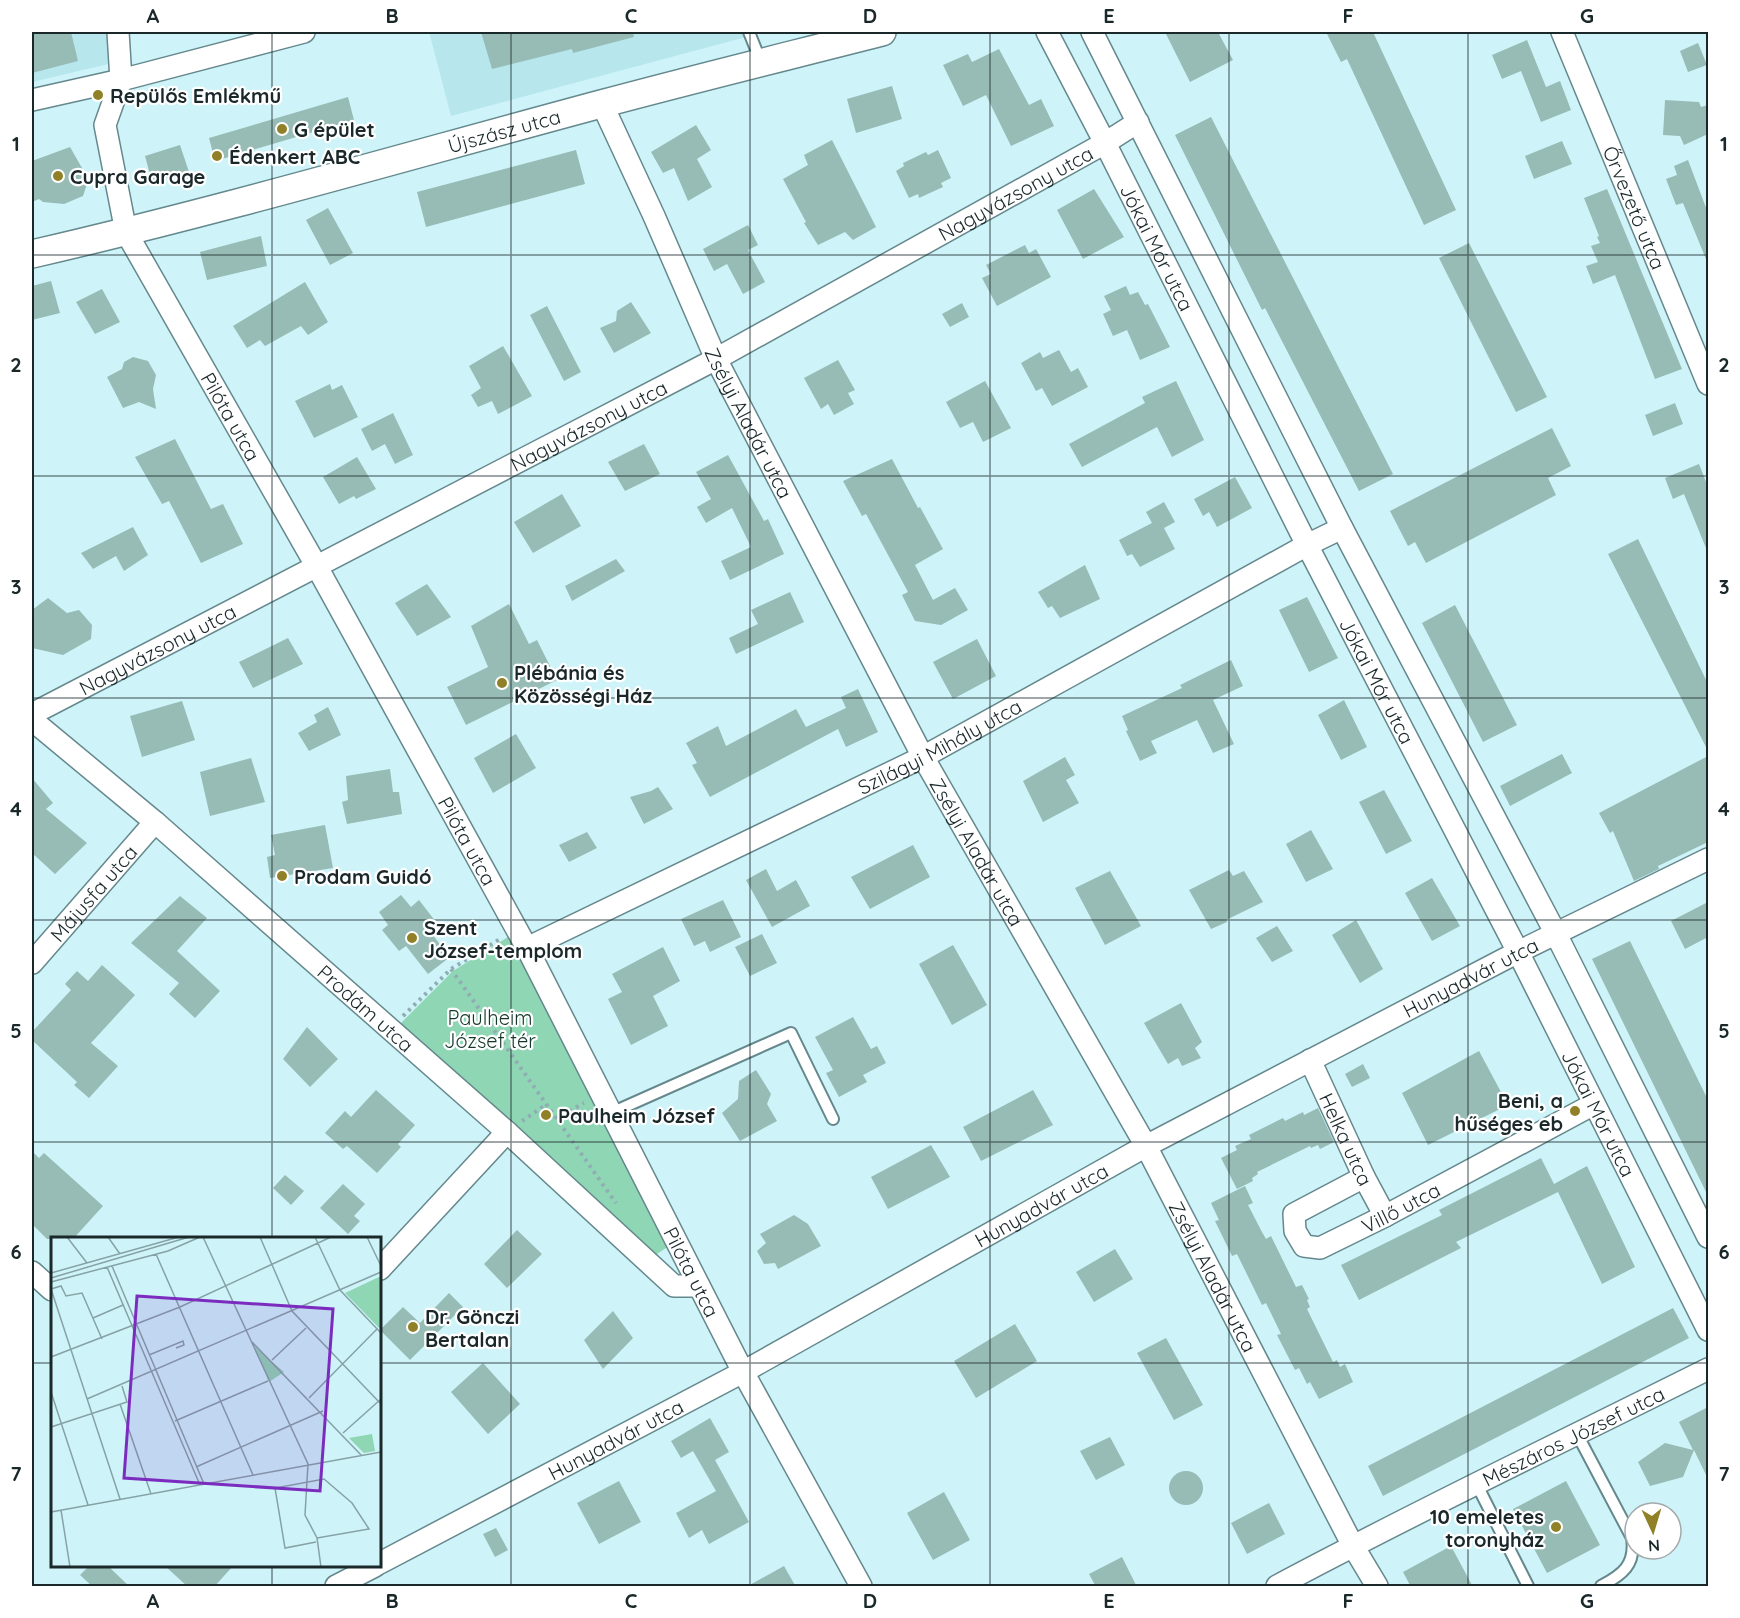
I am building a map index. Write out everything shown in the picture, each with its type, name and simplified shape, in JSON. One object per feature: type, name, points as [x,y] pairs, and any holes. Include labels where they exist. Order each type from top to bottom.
[{"type":"street","points":[[118,32],[121,80],[105,125],[126,232]]},
{"type":"street","points":[[32,100],[121,80],[304,32]]},
{"type":"street","name":"Újszász utca","points":[[32,254],[318,182],[602,104],[882,32]]},
{"type":"street","name":"Jókai Mór utca","points":[[1047,32],[1307,545],[1518,952],[1708,1330]]},
{"type":"street","name":"Jókai Mór utca","points":[[1092,32],[1342,528],[1556,934],[1708,1237]]},
{"type":"street","name":"Őrvezető utca","points":[[1562,32],[1708,384]]},
{"type":"street","name":"Zsélyi Aladár utca","points":[[602,104],[716,359],[923,757],[1146,1146],[1353,1546],[1377,1587]]},
{"type":"street","name":"Nagyvázsony utca","points":[[32,714],[716,359],[1105,143],[1138,122]]},
{"type":"street","name":"Pilóta utca","points":[[126,232],[317,567],[527,948],[743,1372],[861,1587]]},
{"type":"street","name":"Szilágyi Mihály utca","points":[[527,948],[923,757],[1307,545],[1342,528]]},
{"type":"street","name":"Prodám utca","points":[[32,720],[156,822],[507,1132],[674,1286],[699,1286]]},
{"type":"street","name":"Májusfa utca","points":[[32,963],[156,822]]},
{"type":"street","name":"Hunyadvár utca","points":[[381,1562],[743,1372],[1146,1146],[1518,952],[1708,859]]},
{"type":"street","name":"Helka utca","points":[[1311,1060],[1364,1177],[1385,1216]]},
{"type":"street","name":"Villő utca","points":[[1364,1177],[1294,1214],[1295,1231],[1304,1246],[1320,1248],[1385,1216],[1593,1104]]},
{"type":"street","points":[[381,1268],[507,1132]]},
{"type":"street","points":[[32,1272],[51,1289]]},
{"type":"street","name":"Mészáros József utca","points":[[1277,1587],[1476,1483],[1708,1369]]},
{"type":"street","points":[[336,1587],[373,1567]]},
{"type":"lane","points":[[749,32],[762,63]]},
{"type":"lane","points":[[611,1113],[790,1033],[833,1119]]},
{"type":"lane","points":[[1577,1434],[1632,1538],[1633,1556],[1628,1566],[1623,1573],[1601,1587]]},
{"type":"lane","points":[[1476,1483],[1528,1587]]},
{"type":"path","points":[[389,1030],[451,969],[516,929]]},
{"type":"path","points":[[451,969],[622,1211]]},
{"type":"path","points":[[556,1118],[600,1094]]},
{"type":"path","points":[[507,1132],[547,1104]]},
{"type":"shaded area","points":[[32,32],[111,32],[113,63],[32,82]]},
{"type":"shaded area","points":[[429,32],[765,32],[451,116]]},
{"type":"green space","name":"Paulheim József tér","points":[[516,932],[672,1244],[651,1258],[394,1030],[453,971]]},
{"type":"building","points":[[32,32],[71,32],[78,61],[32,73]]},
{"type":"building","points":[[481,32],[633,32],[634,37],[573,53],[572,49],[492,69]]},
{"type":"building","points":[[1165,32],[1218,32],[1233,60],[1190,82]]},
{"type":"building","points":[[1326,32],[1373,32],[1456,210],[1424,225],[1347,59],[1341,62]]},
{"type":"building","points":[[1527,40],[1546,87],[1560,81],[1571,110],[1541,122],[1521,71],[1502,79],[1492,55]]},
{"type":"building","points":[[1698,43],[1707,65],[1688,72],[1680,51]]},
{"type":"building","points":[[999,49],[1029,105],[1041,99],[1054,126],[1011,146],[986,95],[963,106],[943,65],[968,54],[972,62]]},
{"type":"building","points":[[892,86],[902,119],[856,133],[847,99]]},
{"type":"building","name":"G épület","points":[[348,97],[354,120],[215,161],[209,138]]},
{"type":"building","points":[[1665,100],[1699,102],[1701,107],[1708,105],[1708,134],[1684,145],[1680,136],[1663,135]]},
{"type":"building","points":[[1211,117],[1393,474],[1359,491],[1265,308],[1262,310],[1175,135]]},
{"type":"building","points":[[696,125],[711,150],[697,159],[712,187],[688,201],[674,168],[663,173],[651,152]]},
{"type":"building","points":[[832,140],[876,227],[853,240],[845,232],[818,245],[804,223],[806,222],[783,179],[808,165],[804,155]]},
{"type":"building","points":[[1562,141],[1572,164],[1534,179],[1525,156]]},
{"type":"building","points":[[180,145],[189,172],[152,182],[145,156]]},
{"type":"building","name":"Cupra Garage","points":[[70,147],[82,168],[87,184],[83,196],[64,204],[43,202],[39,199],[32,202],[32,161]]},
{"type":"building","points":[[576,150],[585,184],[426,227],[417,192]]},
{"type":"building","points":[[938,150],[951,178],[941,183],[943,187],[919,198],[918,194],[909,198],[896,171],[904,166],[903,163],[926,152],[928,155]]},
{"type":"building","points":[[1688,160],[1708,213],[1708,264],[1683,203],[1676,205],[1666,179],[1677,175],[1674,166]]},
{"type":"building","points":[[1094,189],[1124,237],[1083,259],[1057,210]]},
{"type":"building","points":[[1607,189],[1682,369],[1655,379],[1615,275],[1593,284],[1586,266],[1598,262],[1591,246],[1600,243],[1584,198]]},
{"type":"building","points":[[328,208],[353,253],[330,265],[306,220]]},
{"type":"building","points":[[748,225],[758,245],[748,250],[765,282],[743,294],[727,264],[714,271],[703,249]]},
{"type":"building","points":[[261,236],[267,266],[207,280],[200,252]]},
{"type":"building","points":[[1469,243],[1547,397],[1516,412],[1439,258]]},
{"type":"building","points":[[1025,245],[1029,253],[1036,249],[1051,277],[997,306],[982,278],[991,274],[986,265]]},
{"type":"building","points":[[51,281],[60,313],[32,320],[32,286]]},
{"type":"building","points":[[305,282],[328,322],[308,335],[301,326],[265,346],[260,340],[247,348],[233,326]]},
{"type":"building","points":[[1126,286],[1130,295],[1138,292],[1145,305],[1148,304],[1170,347],[1140,360],[1127,330],[1113,336],[1103,314],[1111,310],[1104,296]]},
{"type":"building","points":[[102,289],[120,322],[95,334],[76,302]]},
{"type":"building","points":[[631,302],[651,333],[614,353],[600,328],[616,321],[617,311]]},
{"type":"building","points":[[962,303],[969,317],[950,327],[942,314]]},
{"type":"building","points":[[547,306],[581,372],[564,381],[530,315]]},
{"type":"building","points":[[503,346],[532,396],[498,414],[492,401],[478,407],[471,395],[481,388],[469,366]]},
{"type":"building","points":[[1059,350],[1071,372],[1078,368],[1088,387],[1052,406],[1042,388],[1036,391],[1021,363],[1040,352],[1043,358]]},
{"type":"building","points":[[133,357],[148,361],[156,375],[153,389],[156,409],[139,402],[123,408],[107,377],[122,369],[124,362]]},
{"type":"building","points":[[838,360],[855,390],[848,393],[854,404],[834,415],[828,404],[821,409],[804,378]]},
{"type":"building","points":[[985,381],[1011,428],[983,442],[973,422],[960,428],[946,402]]},
{"type":"building","points":[[1176,381],[1204,440],[1172,457],[1157,427],[1082,467],[1069,444],[1145,403],[1142,397]]},
{"type":"building","points":[[330,384],[332,390],[342,385],[358,417],[314,438],[295,401]]},
{"type":"building","points":[[1675,403],[1683,424],[1653,436],[1645,415]]},
{"type":"building","points":[[393,413],[413,455],[395,464],[385,444],[372,451],[361,429]]},
{"type":"building","points":[[1552,428],[1571,466],[1548,478],[1556,495],[1426,563],[1415,542],[1408,546],[1390,511]]},
{"type":"building","points":[[175,439],[211,509],[223,504],[243,544],[201,563],[169,501],[162,504],[135,457]]},
{"type":"building","points":[[644,444],[660,474],[625,491],[608,462]]},
{"type":"building","points":[[728,455],[764,521],[768,519],[784,554],[730,580],[721,561],[751,547],[732,508],[706,523],[697,507],[711,499],[696,472]]},
{"type":"building","points":[[357,457],[376,489],[339,504],[323,477]]},
{"type":"building","points":[[892,459],[943,549],[915,565],[933,600],[955,588],[968,610],[941,625],[915,621],[902,595],[908,592],[866,514],[862,516],[843,481]]},
{"type":"building","points":[[1699,464],[1708,487],[1708,553],[1684,494],[1673,499],[1665,478]]},
{"type":"building","points":[[1235,477],[1252,508],[1217,527],[1209,512],[1203,516],[1194,499]]},
{"type":"building","points":[[562,494],[581,526],[533,553],[514,522]]},
{"type":"building","points":[[1164,502],[1175,522],[1164,528],[1175,549],[1140,567],[1132,554],[1127,556],[1119,540],[1152,523],[1146,512]]},
{"type":"building","points":[[133,527],[148,555],[124,571],[116,556],[93,569],[81,553]]},
{"type":"building","points":[[1638,539],[1708,684],[1708,751],[1608,554]]},
{"type":"building","points":[[616,559],[625,571],[572,601],[565,586]]},
{"type":"building","points":[[1085,565],[1100,599],[1060,618],[1052,606],[1048,608],[1038,592]]},
{"type":"building","points":[[427,584],[451,617],[417,636],[395,603]]},
{"type":"building","points":[[790,592],[804,622],[736,654],[729,638],[758,624],[751,610]]},
{"type":"building","points":[[1307,597],[1338,658],[1309,672],[1279,610]]},
{"type":"building","points":[[48,598],[67,613],[79,610],[92,625],[91,639],[63,655],[32,648],[32,610]]},
{"type":"building","name":"Plébánia és Közösségi Ház","points":[[509,604],[529,644],[537,640],[557,680],[466,725],[447,687],[488,667],[471,626]]},
{"type":"building","points":[[1455,605],[1517,725],[1483,742],[1422,623]]},
{"type":"building","points":[[288,638],[303,664],[253,688],[239,662]]},
{"type":"building","points":[[977,639],[996,676],[953,699],[933,662]]},
{"type":"building","points":[[1231,660],[1243,686],[1213,700],[1234,744],[1213,753],[1197,720],[1151,741],[1157,753],[1140,761],[1126,731],[1128,730],[1122,716],[1182,688],[1180,685]]},
{"type":"building","points":[[858,689],[878,732],[846,747],[838,729],[710,797],[692,765],[697,763],[686,743],[718,726],[726,746],[796,709],[806,727],[846,708],[841,697]]},
{"type":"building","points":[[1344,700],[1367,747],[1341,760],[1318,715]]},
{"type":"building","points":[[182,701],[195,740],[142,757],[130,716]]},
{"type":"building","points":[[328,707],[341,735],[309,751],[298,733],[317,722],[314,715]]},
{"type":"building","points":[[516,734],[536,768],[493,793],[474,758]]},
{"type":"building","points":[[1562,754],[1572,773],[1510,806],[1500,786]]},
{"type":"building","points":[[1708,756],[1708,842],[1658,866],[1659,869],[1634,881],[1613,831],[1610,833],[1599,813]]},
{"type":"building","points":[[1065,757],[1075,775],[1066,780],[1079,803],[1043,822],[1023,781]]},
{"type":"building","points":[[251,758],[265,802],[210,816],[200,772]]},
{"type":"building","points":[[390,769],[393,792],[399,792],[402,814],[347,824],[342,802],[348,800],[346,776]]},
{"type":"building","points":[[32,778],[53,803],[46,809],[87,843],[55,874],[32,853]]},
{"type":"building","points":[[658,787],[673,809],[644,824],[630,797]]},
{"type":"building","points":[[1384,790],[1412,841],[1386,854],[1359,802]]},
{"type":"building","points":[[325,825],[333,868],[270,878],[267,857],[275,855],[271,835]]},
{"type":"building","points":[[1311,830],[1333,869],[1306,882],[1286,844]]},
{"type":"building","points":[[587,832],[597,848],[569,862],[559,845]]},
{"type":"building","points":[[913,845],[930,877],[870,909],[851,877]]},
{"type":"building","points":[[766,869],[777,891],[796,880],[810,906],[772,927],[746,880]]},
{"type":"building","points":[[1229,870],[1233,876],[1244,871],[1263,902],[1211,929],[1189,890]]},
{"type":"building","points":[[1110,871],[1141,926],[1105,945],[1075,888]]},
{"type":"building","points":[[1432,878],[1460,926],[1432,941],[1405,893]]},
{"type":"building","name":"Szent József-templom","points":[[401,895],[411,907],[419,900],[436,922],[428,929],[450,957],[428,974],[406,946],[399,951],[382,930],[388,925],[379,912]]},
{"type":"building","points":[[180,896],[207,918],[177,951],[220,991],[195,1018],[169,994],[179,983],[131,943]]},
{"type":"building","points":[[723,900],[741,937],[710,952],[705,941],[694,946],[681,919]]},
{"type":"building","points":[[1708,902],[1708,937],[1685,949],[1671,921]]},
{"type":"building","points":[[1356,920],[1383,969],[1360,983],[1332,935]]},
{"type":"building","points":[[1277,926],[1293,951],[1272,962],[1256,938]]},
{"type":"building","points":[[762,934],[777,963],[750,976],[735,947]]},
{"type":"building","points":[[1630,941],[1708,1100],[1708,1196],[1592,959]]},
{"type":"building","points":[[953,945],[987,1005],[952,1025],[919,964]]},
{"type":"building","points":[[663,947],[680,981],[653,996],[668,1026],[631,1045],[608,999],[622,992],[612,974]]},
{"type":"building","points":[[102,965],[135,995],[91,1043],[118,1066],[89,1098],[74,1085],[77,1082],[32,1040],[32,1032],[71,990],[65,984],[77,971],[88,981]]},
{"type":"building","points":[[1181,1003],[1202,1042],[1195,1048],[1201,1058],[1182,1066],[1178,1058],[1168,1064],[1144,1023]]},
{"type":"building","points":[[853,1017],[871,1049],[877,1046],[886,1063],[863,1075],[867,1082],[839,1097],[826,1073],[833,1070],[815,1037]]},
{"type":"building","points":[[307,1027],[338,1059],[310,1087],[283,1059]]},
{"type":"building","points":[[1479,1051],[1508,1105],[1428,1145],[1402,1093]]},
{"type":"building","points":[[1363,1064],[1370,1078],[1352,1087],[1345,1074]]},
{"type":"building","points":[[756,1070],[771,1094],[767,1104],[777,1121],[740,1141],[722,1113],[738,1099],[739,1081]]},
{"type":"building","points":[[376,1090],[415,1125],[398,1144],[401,1147],[377,1173],[347,1146],[343,1149],[325,1133],[345,1111],[351,1117]]},
{"type":"building","points":[[1033,1090],[1053,1125],[981,1161],[963,1127]]},
{"type":"building","points":[[1318,1108],[1334,1142],[1320,1149],[1318,1145],[1311,1148],[1310,1146],[1257,1172],[1258,1174],[1252,1178],[1253,1181],[1237,1189],[1221,1158],[1237,1150],[1235,1146],[1251,1139],[1249,1135],[1283,1118],[1285,1121]]},
{"type":"building","points":[[931,1145],[950,1177],[888,1209],[871,1177]]},
{"type":"building","points":[[32,1151],[39,1158],[44,1153],[103,1206],[75,1237],[47,1239],[32,1224]]},
{"type":"building","points":[[1541,1158],[1554,1184],[1587,1166],[1635,1267],[1602,1284],[1558,1192],[1456,1242],[1461,1248],[1359,1300],[1341,1265],[1442,1215],[1439,1210]]},
{"type":"building","points":[[285,1175],[304,1191],[291,1205],[273,1188]]},
{"type":"building","points":[[343,1184],[365,1204],[354,1216],[360,1221],[348,1234],[320,1208]]},
{"type":"building","points":[[1245,1186],[1253,1203],[1248,1205],[1266,1239],[1271,1236],[1296,1287],[1302,1285],[1309,1299],[1307,1300],[1310,1307],[1307,1309],[1333,1362],[1337,1360],[1340,1367],[1345,1364],[1353,1382],[1319,1399],[1310,1382],[1307,1384],[1299,1368],[1295,1370],[1277,1335],[1281,1334],[1266,1303],[1262,1305],[1237,1254],[1232,1256],[1215,1221],[1219,1220],[1211,1203]]},
{"type":"building","points":[[794,1215],[808,1224],[821,1246],[778,1269],[775,1263],[764,1264],[757,1251],[766,1243],[760,1234]]},
{"type":"building","points":[[517,1230],[542,1254],[507,1288],[484,1264]]},
{"type":"building","points":[[1115,1249],[1133,1279],[1094,1302],[1076,1272]]},
{"type":"building","name":"Dr. Gönczi Bertalan","points":[[449,1293],[463,1307],[410,1360],[381,1331],[403,1307],[420,1323]]},
{"type":"building","points":[[1673,1308],[1689,1338],[1383,1496],[1368,1466]]},
{"type":"building","points":[[613,1311],[633,1338],[603,1369],[584,1340]]},
{"type":"building","points":[[1015,1324],[1037,1361],[976,1398],[954,1361]]},
{"type":"building","points":[[1166,1338],[1203,1405],[1174,1420],[1137,1353]]},
{"type":"building","points":[[483,1363],[520,1404],[488,1434],[451,1392]]},
{"type":"building","points":[[1708,1407],[1708,1479],[1694,1450],[1683,1477],[1650,1486],[1638,1462],[1665,1443],[1693,1450],[1679,1422]]},
{"type":"building","points":[[710,1418],[729,1452],[715,1460],[749,1522],[709,1544],[702,1530],[689,1538],[676,1513],[716,1491],[693,1451],[681,1458],[671,1441]]},
{"type":"building","points":[[1110,1437],[1125,1465],[1096,1480],[1080,1451]]},
{"type":"building","points":[[1186,1471],[1198,1476],[1203,1488],[1198,1500],[1186,1505],[1174,1500],[1169,1488],[1174,1476]]},
{"type":"building","points":[[619,1481],[641,1522],[599,1544],[577,1503]]},
{"type":"building","name":"10 emeletes toronyház","points":[[1566,1481],[1600,1545],[1547,1573],[1513,1509]]},
{"type":"building","points":[[944,1492],[970,1540],[933,1560],[907,1513]]},
{"type":"building","points":[[1269,1503],[1285,1534],[1247,1554],[1231,1523]]},
{"type":"building","points":[[496,1528],[508,1550],[495,1557],[483,1534]]},
{"type":"building","points":[[1451,1546],[1473,1587],[1411,1587],[1403,1572]]},
{"type":"building","points":[[1122,1557],[1137,1587],[1096,1587],[1089,1574]]},
{"type":"building","points":[[784,1566],[796,1587],[746,1587]]},
{"type":"building","points":[[88,1567],[109,1567],[130,1587],[93,1587],[80,1575]]},
{"type":"building","points":[[166,1567],[232,1567],[214,1587],[188,1587]]},
{"type":"place","name":"Repülős Emlékmű","points":[[98,95]]},
{"type":"place","name":"G épület","points":[[282,129]]},
{"type":"place","name":"Édenkert ABC","points":[[217,156]]},
{"type":"place","name":"Cupra Garage","points":[[58,176]]},
{"type":"place","name":"Plébánia és Közösségi Ház","points":[[502,683]]},
{"type":"place","name":"Prodam Guidó","points":[[282,876]]},
{"type":"place","name":"Szent József-templom","points":[[412,938]]},
{"type":"place","name":"Beni, a hűséges eb","points":[[1575,1111]]},
{"type":"place","name":"Paulheim József","points":[[546,1115]]},
{"type":"place","name":"Dr. Gönczi Bertalan","points":[[413,1327]]},
{"type":"place","name":"10 emeletes toronyház","points":[[1556,1527]]}]
